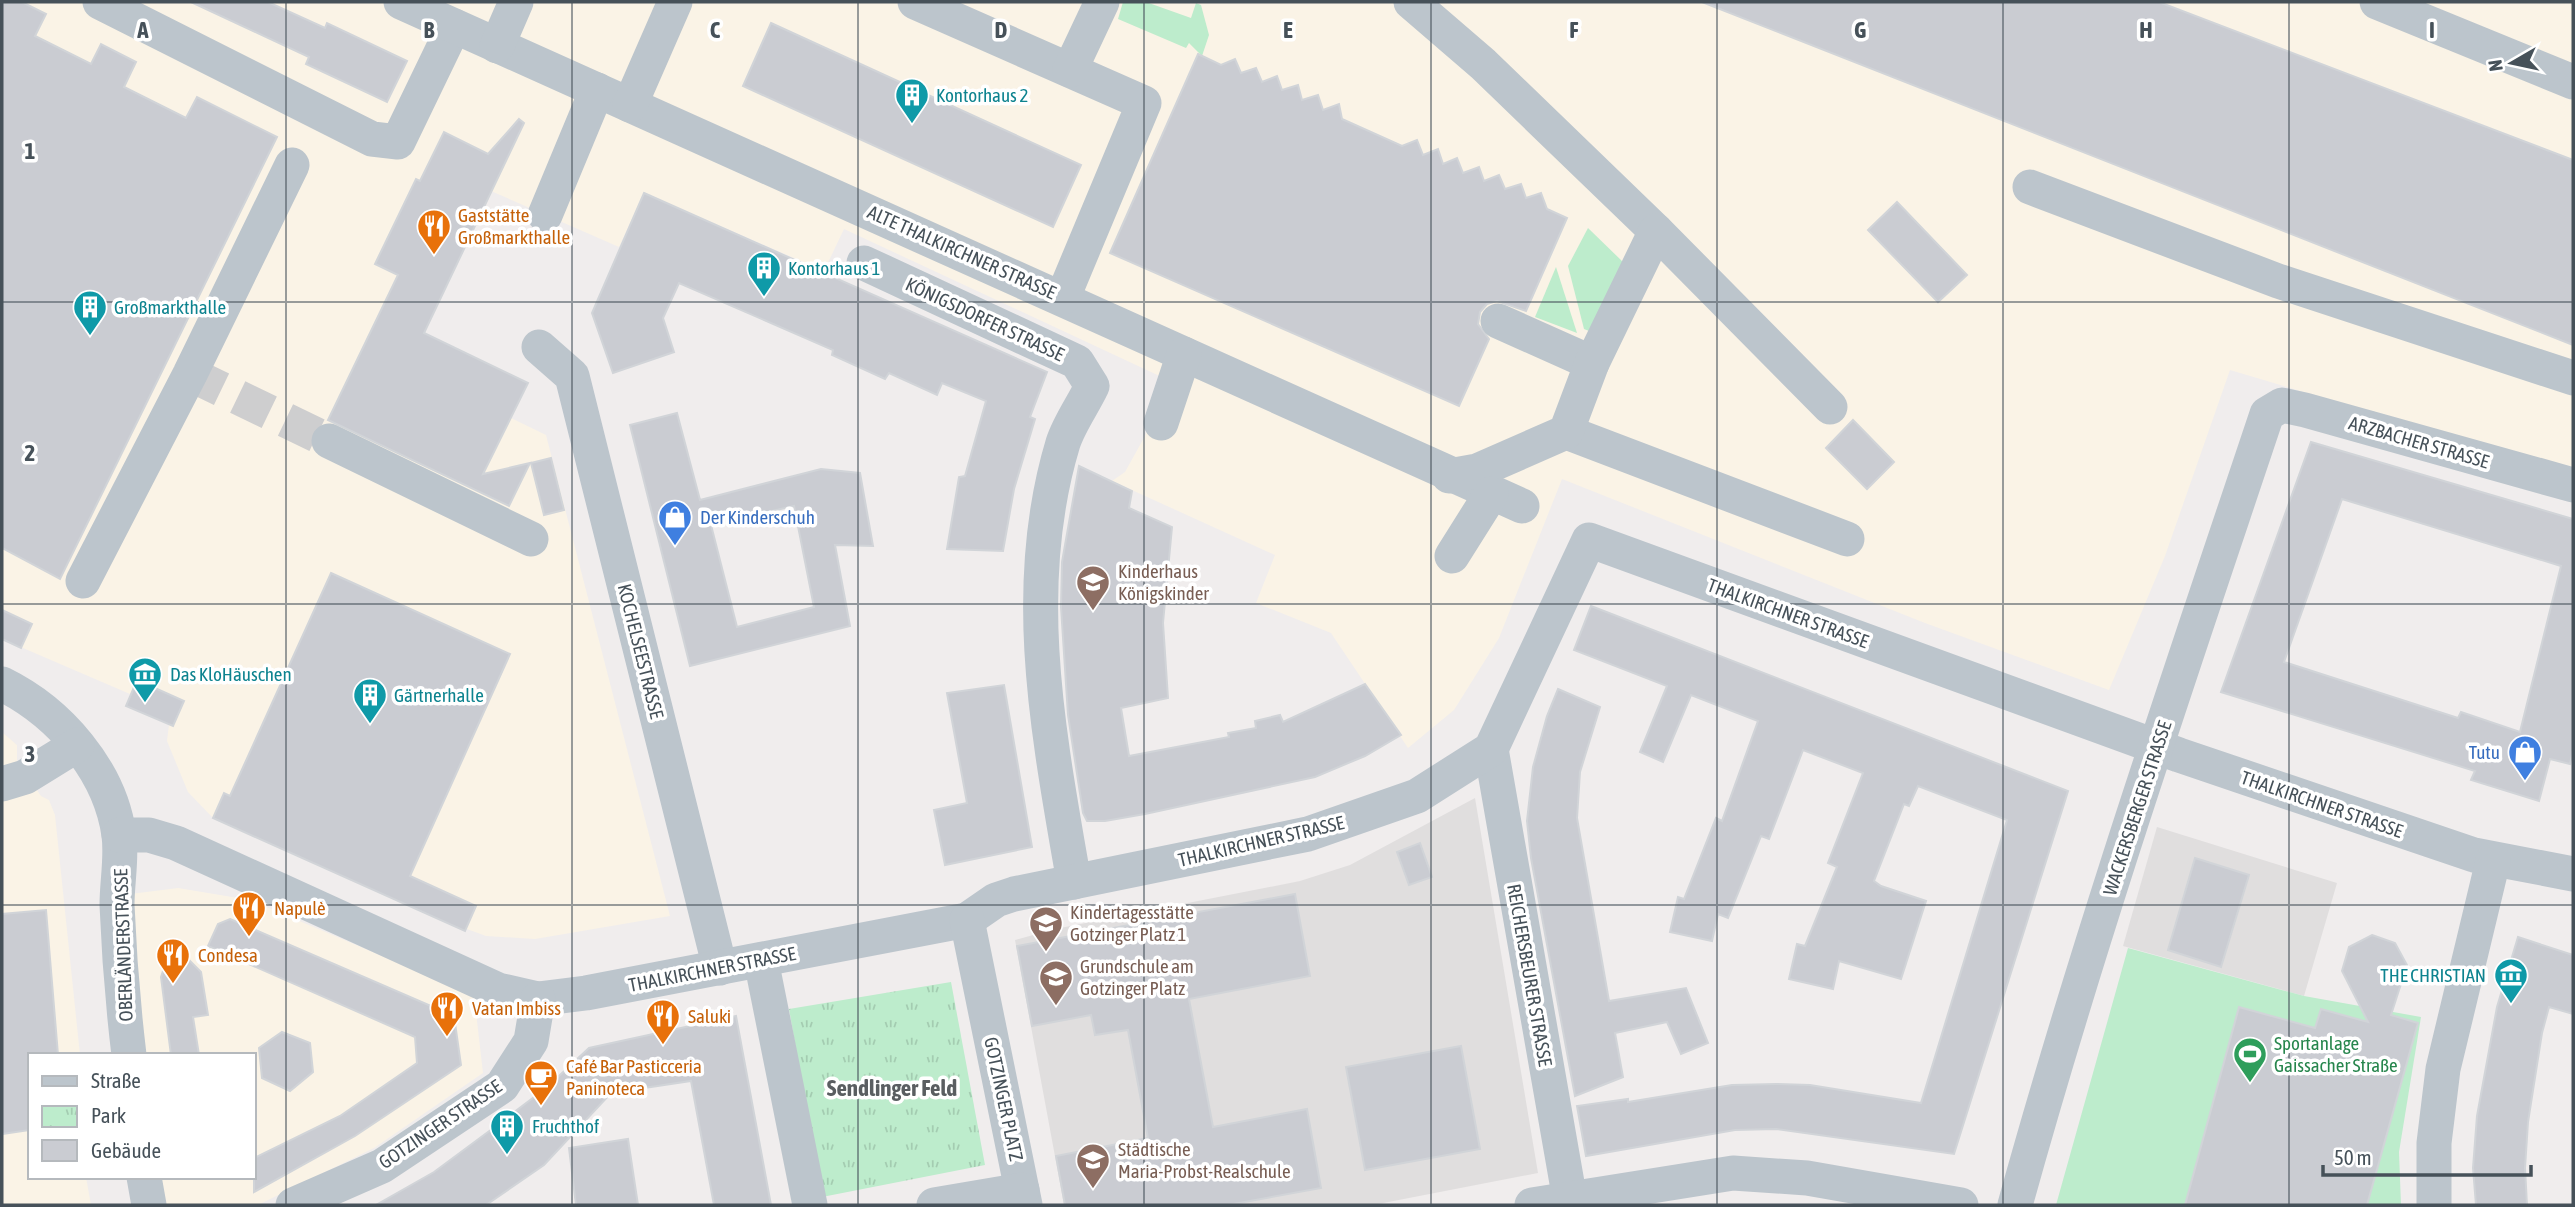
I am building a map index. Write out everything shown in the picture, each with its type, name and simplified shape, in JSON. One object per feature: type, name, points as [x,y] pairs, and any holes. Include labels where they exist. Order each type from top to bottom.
[{"type":"street","points":[[100,2],[372,139],[398,142],[454,26]]},
{"type":"street","name":"ALTE THALKIRCHNER STRASSE","points":[[401,2],[1063,298],[1506,500],[1452,556]]},
{"type":"street","points":[[497,46],[516,2]]},
{"type":"street","points":[[630,105],[675,2]]},
{"type":"street","points":[[915,2],[1144,103],[1063,298]]},
{"type":"street","points":[[1070,70],[1102,2]]},
{"type":"street","points":[[1411,2],[1483,64],[1656,231],[1830,407]]},
{"type":"street","points":[[2377,2],[2573,82]]},
{"type":"street","points":[[545,215],[597,90]]},
{"type":"street","points":[[83,581],[190,374],[292,165]]},
{"type":"street","points":[[2030,187],[2278,281],[2573,379]]},
{"type":"street","points":[[1566,432],[1592,363],[1656,231]]},
{"type":"street","name":"KÖNIGSDORFER STRASSE","points":[[864,263],[1077,362],[1092,386],[1064,441],[1058,466],[1044,557],[1040,610],[1044,701],[1074,882]]},
{"type":"street","points":[[1498,321],[1592,363]]},
{"type":"street","name":"KOCHELSEESTRASSE","points":[[539,347],[572,376],[720,968]]},
{"type":"street","points":[[1161,423],[1184,354]]},
{"type":"street","name":"ARZBACHER STRASSE","points":[[2267,414],[2281,405],[2305,410],[2573,485]]},
{"type":"street","name":"WACKERSBERGER STRASSE","points":[[2015,1205],[2045,1099],[2155,747],[2267,414]]},
{"type":"street","points":[[1449,476],[1477,471],[1566,432],[1847,539]]},
{"type":"street","points":[[329,441],[531,539]]},
{"type":"street","name":"THALKIRCHNER STRASSE","points":[[118,835],[149,835],[176,843],[498,990],[538,999],[720,968],[967,920],[996,900],[1308,834],[1417,796],[1491,749],[1589,540],[2155,747],[2493,861],[2573,874]]},
{"type":"street","points":[[2,684],[38,705],[77,745],[106,792],[118,835]]},
{"type":"street","points":[[2,784],[25,777],[77,745]]},
{"type":"street","name":"REICHERSBEURER STRASSE","points":[[1491,749],[1570,1200]]},
{"type":"street","name":"OBERLÄNDERSTRASSE","points":[[118,835],[117,906],[129,1053]]},
{"type":"street","points":[[2434,1205],[2434,1143],[2442,1069],[2493,861]]},
{"type":"street","name":"GOTZINGER PLATZ","points":[[934,1205],[1023,1198],[967,920]]},
{"type":"street","points":[[761,960],[810,1205]]},
{"type":"street","name":"GOTZINGER STRASSE","points":[[293,1205],[382,1166],[502,1086],[531,1041],[538,999]]},
{"type":"street","points":[[1532,1205],[1733,1172],[1859,1185],[1961,1205]]},
{"type":"street","points":[[144,1179],[149,1205]]},
{"type":"shaded area","points":[[2,2],[2573,2],[2573,472],[2230,370],[2165,556],[2109,690],[1925,623],[1562,479],[1499,638],[1454,710],[1408,748],[1331,633],[1256,603],[1275,555],[1112,481],[1125,472],[1145,436],[1166,379],[844,229],[824,271],[644,193],[619,247],[491,191],[424,333],[528,383],[511,418],[546,435],[670,916],[535,939],[486,936],[467,929],[465,931],[213,818],[188,792],[167,741],[169,725],[126,706],[130,694],[2,639]]},
{"type":"shaded area","points":[[2,732],[17,745],[17,760],[41,796],[49,800],[55,815],[80,1053],[28,1053],[28,1179],[86,1179],[91,1205],[2,1205]]},
{"type":"shaded area","points":[[1475,798],[1538,1173],[1373,1205],[1064,1205],[1015,940],[1055,929],[1300,881],[1350,865]]},
{"type":"shaded area","points":[[2157,827],[2337,883],[2304,996],[2123,946]]},
{"type":"shaded area","points":[[178,888],[250,900],[474,995],[483,1073],[374,1148],[258,1205],[166,1205],[161,1179],[256,1179],[256,1053],[145,1053],[130,894]]},
{"type":"green space","points":[[1123,2],[1146,2],[1191,18],[1196,3],[1201,5],[1209,35],[1202,56],[1189,43],[1186,48],[1118,19]]},
{"type":"green space","points":[[1588,228],[1624,263],[1594,333],[1584,329],[1568,266]]},
{"type":"green space","points":[[1556,267],[1577,333],[1535,317]]},
{"type":"green space","name":"Sportanlage Gaissacher Straße","points":[[2128,948],[2304,996],[2421,1017],[2399,1152],[2401,1205],[2056,1205]]},
{"type":"green space","points":[[951,982],[985,1165],[822,1197],[789,1009]]},
{"type":"building","name":"Großmarkthalle","points":[[2,2],[22,2],[46,14],[35,36],[91,64],[101,44],[136,62],[124,87],[186,118],[197,97],[277,137],[60,579],[2,548]]},
{"type":"building","points":[[191,2],[268,2],[325,28],[327,23],[407,61],[387,102],[306,64],[309,57]]},
{"type":"building","points":[[1702,2],[2159,2],[2573,160],[2573,345]]},
{"type":"building","name":"Kontorhaus 2","points":[[771,23],[1081,165],[1053,227],[743,86]]},
{"type":"building","points":[[1198,54],[1221,65],[1235,59],[1241,73],[1256,68],[1262,82],[1277,76],[1282,90],[1298,85],[1302,100],[1318,95],[1323,110],[1339,104],[1342,119],[1402,146],[1417,140],[1423,155],[1438,149],[1443,164],[1457,158],[1463,173],[1479,167],[1484,181],[1499,175],[1505,189],[1521,184],[1526,198],[1541,193],[1547,209],[1567,218],[1526,311],[1497,301],[1487,304],[1480,312],[1478,324],[1489,339],[1459,406],[1110,253]]},
{"type":"building","points":[[519,119],[524,123],[424,333],[528,383],[483,474],[530,463],[509,506],[328,420],[398,275],[375,264],[416,179],[420,181],[444,132],[488,154]]},
{"type":"building","points":[[644,193],[1047,372],[1030,417],[1035,419],[1014,489],[1003,551],[947,549],[959,477],[965,476],[986,401],[942,383],[937,395],[889,373],[885,379],[832,355],[833,350],[679,283],[663,318],[674,352],[613,373],[592,313]]},
{"type":"building","points":[[1897,202],[1967,275],[1938,302],[1868,230]]},
{"type":"building","points":[[677,413],[700,500],[821,469],[860,473],[873,546],[835,545],[850,626],[690,666],[630,425]],"holes":[[[794,506],[814,607],[737,627],[711,525]]]},
{"type":"building","points":[[1853,420],[1894,462],[1867,489],[1826,448]]},
{"type":"building","points":[[2311,442],[2573,519],[2573,751],[2570,764],[2550,759],[2539,801],[2471,780],[2475,771],[2221,692]],"holes":[[[2342,499],[2561,566],[2520,732],[2461,712],[2458,718],[2284,662]]]},
{"type":"building","points":[[551,458],[564,510],[544,515],[531,463]]},
{"type":"building","points":[[1079,466],[1132,491],[1129,508],[1172,527],[1163,623],[1168,698],[1121,708],[1129,756],[1229,737],[1228,733],[1256,728],[1255,721],[1280,715],[1283,722],[1365,684],[1401,735],[1365,756],[1315,777],[1145,814],[1105,821],[1087,821],[1083,813],[1068,715],[1061,607],[1062,562]]},
{"type":"building","name":"Gärtnerhalle","points":[[331,573],[510,654],[410,876],[476,906],[465,931],[213,818],[224,793],[230,796]]},
{"type":"building","points":[[1591,606],[2068,791],[1954,1154],[1776,1129],[1735,1130],[1586,1156],[1577,1106],[1628,1099],[1628,1102],[1732,1085],[1776,1084],[1810,1085],[1921,1103],[2007,820],[1918,786],[1909,806],[1904,804],[1874,881],[1881,886],[1926,901],[1901,979],[1839,961],[1833,989],[1789,979],[1797,944],[1805,946],[1837,867],[1828,863],[1863,773],[1803,750],[1769,839],[1761,836],[1728,918],[1718,914],[1712,941],[1670,932],[1678,897],[1684,899],[1716,818],[1722,821],[1758,721],[1691,695],[1663,762],[1640,752],[1667,686],[1574,650]]},
{"type":"building","points":[[2,610],[32,624],[21,648],[2,639]]},
{"type":"building","points":[[137,680],[184,701],[173,726],[126,706]]},
{"type":"building","points":[[1004,685],[1032,847],[945,865],[934,810],[967,803],[947,693]]},
{"type":"building","points":[[1558,689],[1600,707],[1580,772],[1577,818],[1609,1001],[1686,988],[1708,1043],[1681,1054],[1667,1022],[1615,1033],[1623,1077],[1575,1096],[1531,858],[1527,821],[1533,767],[1547,716]]},
{"type":"building","points":[[1420,843],[1432,877],[1409,885],[1397,852]]},
{"type":"building","points":[[2195,858],[2249,875],[2221,967],[2168,950]]},
{"type":"building","points":[[1295,894],[1310,976],[1189,999],[1213,1127],[1307,1109],[1321,1188],[1228,1205],[1065,1205],[1056,1156],[1148,1138],[1128,1030],[1095,1035],[1091,1015],[1032,1026],[1017,946]]},
{"type":"building","points":[[46,910],[58,1053],[28,1053],[28,1130],[2,1134],[2,914]]},
{"type":"building","points":[[230,919],[454,1016],[461,1065],[355,1136],[254,1192],[256,1157],[340,1116],[417,1063],[415,1037],[208,946],[218,924]]},
{"type":"building","points":[[2372,935],[2395,943],[2407,965],[2391,1015],[2418,1023],[2367,1205],[2185,1205],[2239,1007],[2315,1028],[2321,1009],[2368,1022],[2342,971],[2349,947]]},
{"type":"building","points":[[2518,937],[2573,955],[2573,1014],[2549,1007],[2542,1033],[2528,1122],[2525,1168],[2527,1205],[2476,1205],[2473,1168],[2477,1116],[2497,1007]]},
{"type":"building","points":[[183,954],[201,972],[208,1015],[193,1017],[199,1053],[171,1053],[161,977],[168,956]]},
{"type":"building","points":[[736,1016],[771,1205],[714,1205],[691,1081],[611,1093],[544,1165],[486,1205],[376,1205],[434,1172],[546,1088],[589,1048]]},
{"type":"building","points":[[282,1032],[310,1043],[313,1072],[290,1091],[262,1078],[259,1048]]},
{"type":"building","points":[[1461,1046],[1480,1149],[1365,1170],[1346,1067]]},
{"type":"building","points":[[628,1139],[638,1205],[576,1205],[569,1148]]},
{"type":"tunnel","points":[[190,374],[329,441]]},
{"type":"place","name":"Kontorhaus 2","points":[[912,125]]},
{"type":"place","name":"Gaststätte Großmarkthalle","points":[[434,256]]},
{"type":"place","name":"Kontorhaus 1","points":[[764,298]]},
{"type":"place","name":"Großmarkthalle","points":[[90,337]]},
{"type":"place","name":"Der Kinderschuh","points":[[675,547]]},
{"type":"place","name":"Kinderhaus Königskinder","points":[[1093,612]]},
{"type":"place","name":"Das KloHäuschen","points":[[145,704]]},
{"type":"place","name":"Gärtnerhalle","points":[[370,725]]},
{"type":"place","name":"Tutu","points":[[2525,782]]},
{"type":"place","name":"Napulè","points":[[249,938]]},
{"type":"place","name":"Kindertagesstätte Gotzinger Platz 1","points":[[1046,953]]},
{"type":"place","name":"Condesa","points":[[173,985]]},
{"type":"place","name":"THE CHRISTIAN","points":[[2511,1005]]},
{"type":"place","name":"Grundschule am Gotzinger Platz","points":[[1056,1007]]},
{"type":"place","name":"Vatan Imbiss","points":[[447,1038]]},
{"type":"place","name":"Saluki","points":[[663,1046]]},
{"type":"place","name":"Sportanlage Gaissacher Straße","points":[[2250,1084]]},
{"type":"place","name":"Café Bar Pasticceria Paninoteca","points":[[541,1107]]},
{"type":"place","name":"Fruchthof","points":[[507,1156]]},
{"type":"place","name":"Städtische Maria-Probst-Realschule","points":[[1093,1190]]},
{"type":"district","name":"Sendlinger Feld","points":[[892,1088]]}]
